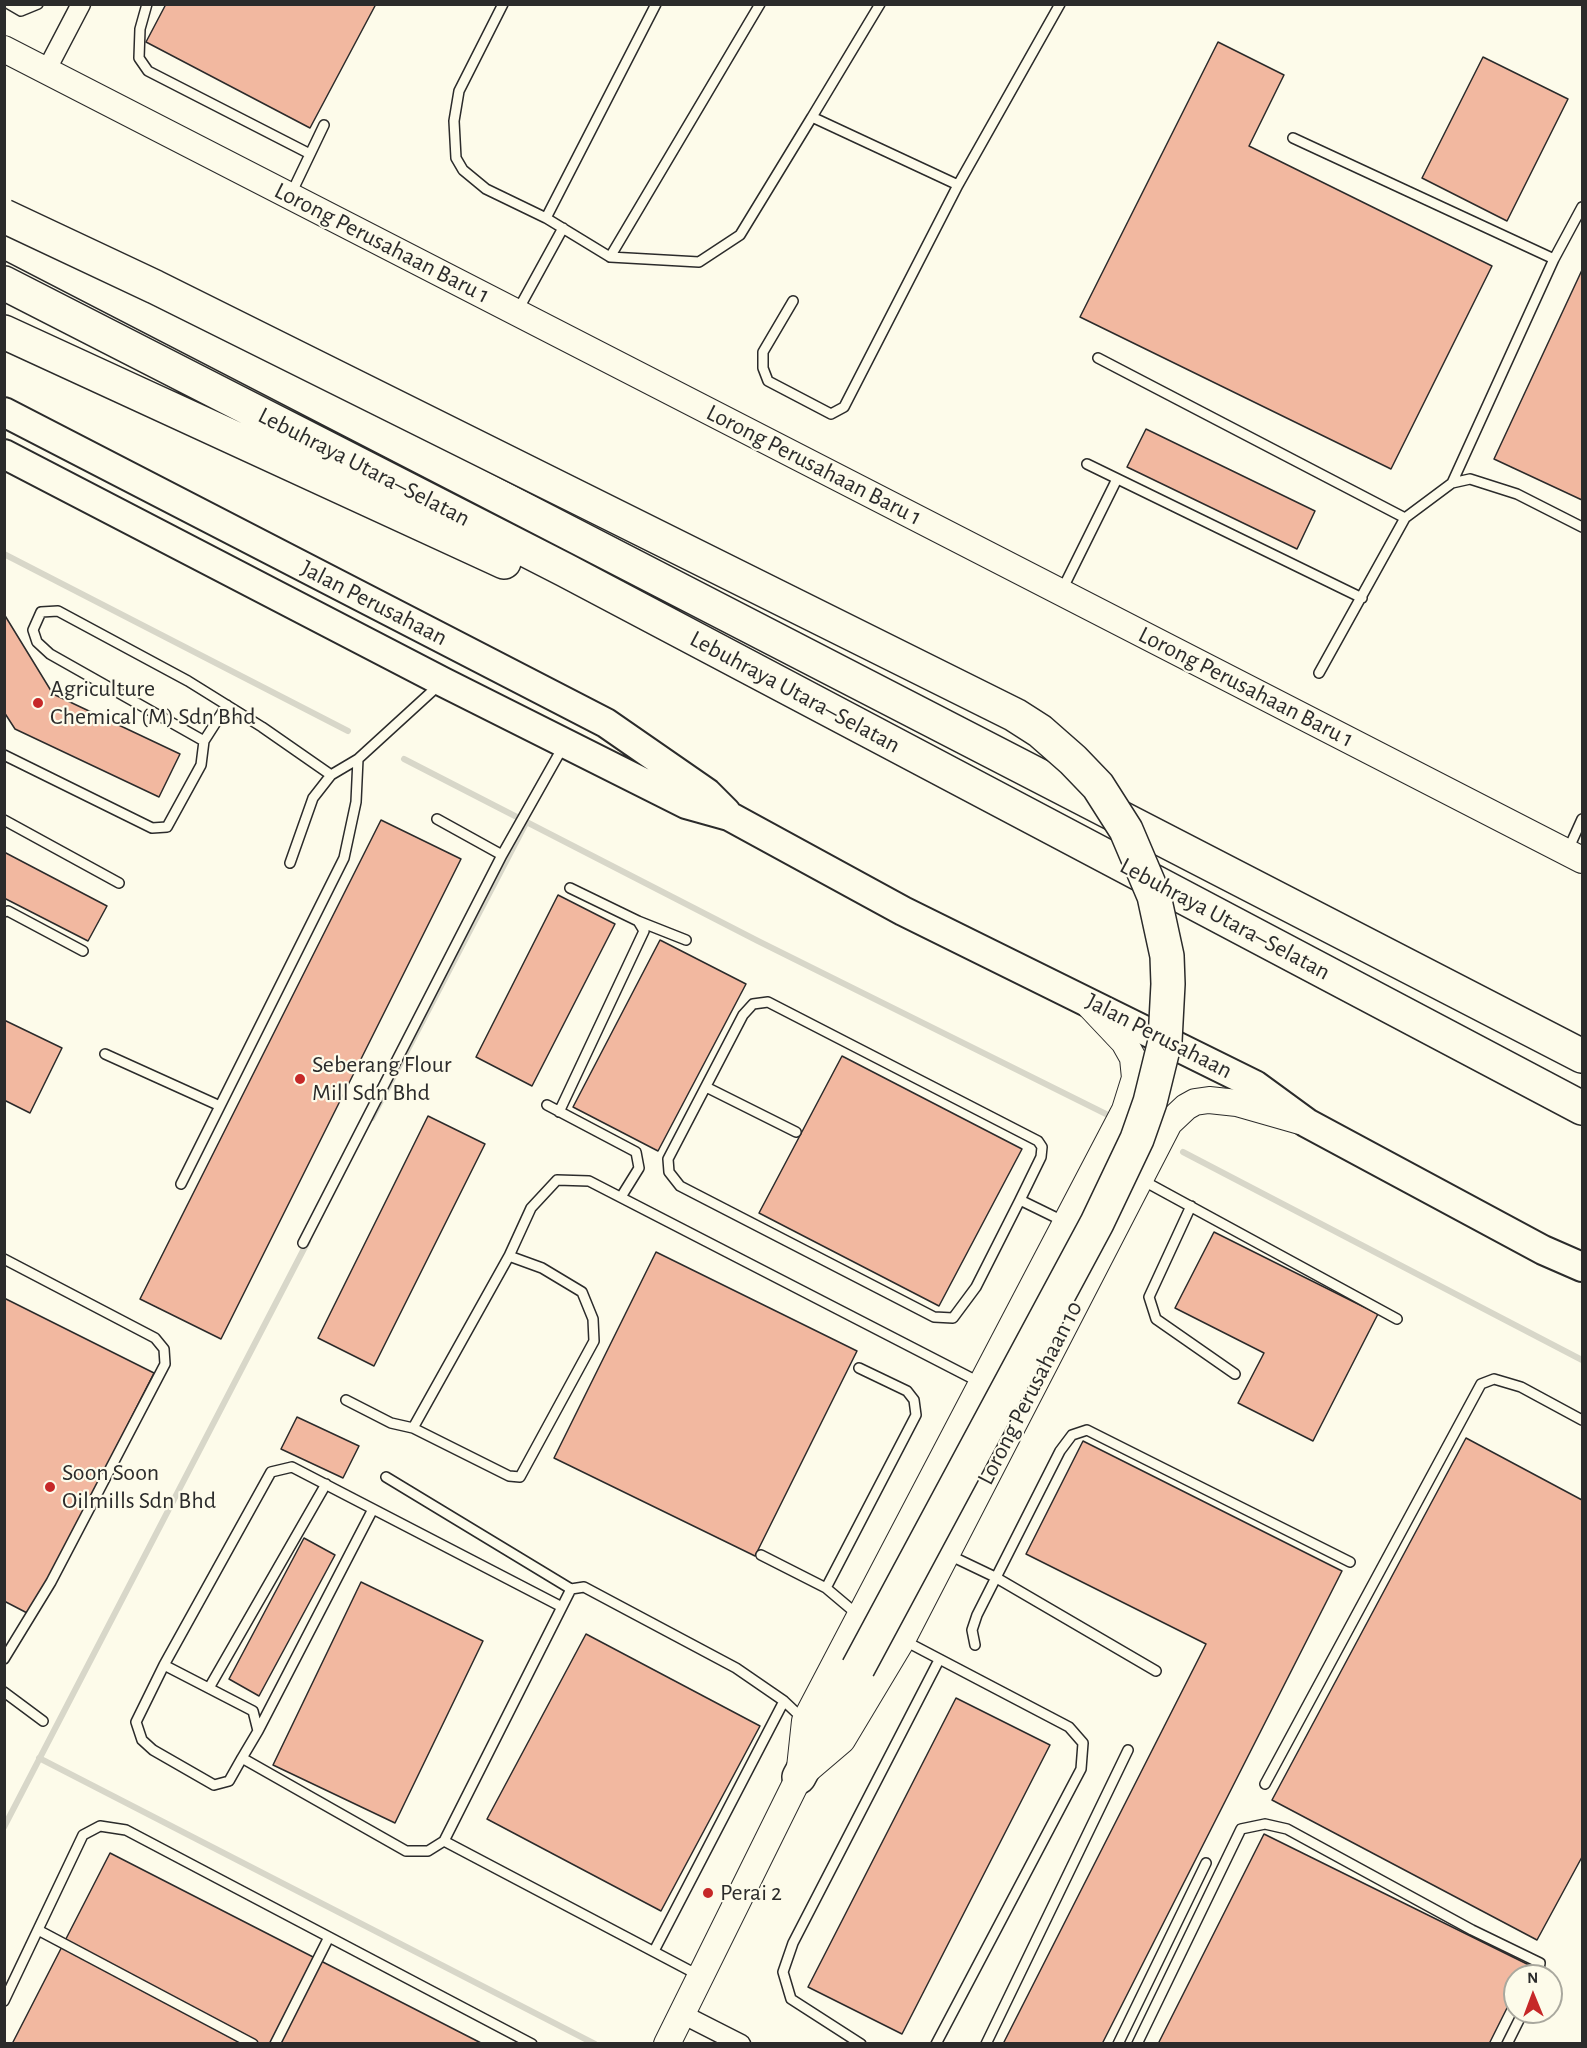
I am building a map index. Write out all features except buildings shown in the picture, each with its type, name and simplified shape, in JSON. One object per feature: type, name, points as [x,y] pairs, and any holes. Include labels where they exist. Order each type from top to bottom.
[{"type":"highway","points":[[4,216],[155,287],[1015,715],[1040,730],[1073,760],[1098,786],[1126,830],[1154,896],[1167,956],[1165,1041],[1150,1102],[1137,1139],[1097,1223],[799,1777]]},
{"type":"highway","name":"Lebuhraya Utara–Selatan","points":[[4,241],[1582,1056]]},
{"type":"highway","name":"Lebuhraya Utara–Selatan","points":[[4,283],[565,570],[1582,1108]]},
{"type":"highway","points":[[4,332],[508,564],[533,569],[565,570]]},
{"type":"main road","name":"Jalan Perusahaan","points":[[4,412],[616,729],[707,794],[729,816]]},
{"type":"main road","name":"Jalan Perusahaan","points":[[4,454],[443,682],[686,804],[729,816],[903,910],[1256,1085],[1307,1123],[1544,1250],[1582,1267]]},
{"type":"main road","points":[[415,666],[432,633]]},
{"type":"main road","points":[[1544,1250],[1582,1280]]},
{"type":"street","points":[[46,71],[81,4]]},
{"type":"street","name":"Lorong Perusahaan Baru 1","points":[[4,49],[1575,856]]},
{"type":"street","name":"Lorong Perusahaan 10","points":[[667,2043],[799,1777],[805,1720],[1125,1110],[1135,1078],[1133,1058],[1124,1042],[1082,998]]},
{"type":"street","name":"Lorong Perusahaan 10","points":[[799,1777],[842,1740],[902,1640],[1169,1123],[1195,1102],[1237,1103],[1307,1123]]},
{"type":"street","points":[[682,2014],[741,2043]]},
{"type":"lane","points":[[9,4],[21,12],[38,4]]},
{"type":"lane","points":[[147,4],[140,29],[139,58],[148,71],[310,154]]},
{"type":"lane","points":[[503,4],[459,91],[454,121],[456,158],[463,170],[486,189],[546,218],[610,257],[699,262],[740,235],[880,4]]},
{"type":"lane","points":[[546,218],[656,4]]},
{"type":"lane","points":[[610,257],[760,4]]},
{"type":"lane","points":[[793,301],[763,352],[763,368],[768,381],[831,414],[844,407],[958,185],[1060,4]]},
{"type":"lane","points":[[812,117],[958,185]]},
{"type":"lane","points":[[290,196],[324,125]]},
{"type":"lane","points":[[1293,138],[1554,258]]},
{"type":"lane","points":[[1452,483],[1554,258],[1582,207]]},
{"type":"lane","points":[[517,313],[563,228]]},
{"type":"lane","points":[[1098,358],[1405,518]]},
{"type":"lane","points":[[1087,464],[1362,598]]},
{"type":"lane","points":[[1061,592],[1118,479]]},
{"type":"lane","points":[[1319,673],[1405,518],[1452,483],[1470,479],[1517,494],[1582,527]]},
{"type":"lane","points":[[204,741],[50,654],[37,642],[33,630],[41,612],[58,611],[188,681],[331,775]]},
{"type":"lane","points":[[290,863],[313,798],[331,775],[358,759],[443,682]]},
{"type":"lane","points":[[4,755],[152,828],[167,826],[201,765],[204,741],[227,705]]},
{"type":"lane","points":[[303,1243],[502,855],[566,743]]},
{"type":"lane","points":[[181,1184],[344,858],[356,802],[358,759]]},
{"type":"lane","points":[[437,819],[502,855]]},
{"type":"lane","points":[[1575,856],[1582,819]]},
{"type":"lane","points":[[4,820],[119,883]]},
{"type":"lane","points":[[570,888],[638,921],[686,940]]},
{"type":"lane","points":[[4,912],[8,911],[83,951]]},
{"type":"lane","points":[[559,1112],[644,931],[638,921]]},
{"type":"lane","points":[[768,1002],[1038,1141],[1042,1147],[1041,1157],[1020,1200],[976,1287],[953,1318],[934,1317],[680,1186],[669,1172],[668,1159],[748,1008],[768,1002]]},
{"type":"lane","points":[[105,1054],[220,1106]]},
{"type":"lane","points":[[706,1087],[796,1132]]},
{"type":"lane","points":[[547,1105],[636,1152],[639,1168],[621,1197]]},
{"type":"lane","points":[[1140,1179],[1397,1318]]},
{"type":"lane","points":[[413,1428],[509,1256],[531,1208],[557,1180],[589,1181],[981,1383]]},
{"type":"lane","points":[[1020,1200],[1067,1223]]},
{"type":"lane","points":[[1191,1206],[1149,1297],[1155,1319],[1235,1374]]},
{"type":"lane","points":[[346,1400],[391,1423],[413,1428],[509,1476],[520,1477],[594,1341],[593,1319],[582,1292],[542,1268],[509,1256]]},
{"type":"lane","points":[[4,1259],[155,1338],[164,1349],[165,1364],[51,1582],[4,1659]]},
{"type":"lane","points":[[826,1588],[916,1415],[914,1400],[908,1391],[859,1368]]},
{"type":"lane","points":[[1265,1784],[1480,1384],[1494,1379],[1521,1387],[1582,1420]]},
{"type":"lane","points":[[975,1645],[972,1630],[995,1577],[1060,1451],[1072,1435],[1087,1430],[1350,1562]]},
{"type":"lane","points":[[374,1509],[258,1731],[229,1781],[214,1785],[153,1750],[142,1740],[136,1722],[164,1665],[271,1472],[292,1467],[326,1484],[374,1509],[562,1607]]},
{"type":"lane","points":[[386,1477],[571,1589],[584,1587],[736,1668],[784,1701],[805,1720]]},
{"type":"lane","points":[[209,1688],[326,1484]]},
{"type":"lane","points":[[946,1554],[995,1577],[1156,1671]]},
{"type":"lane","points":[[761,1555],[826,1588],[860,1616]]},
{"type":"lane","points":[[242,1758],[406,1851],[428,1851],[444,1841],[571,1589]]},
{"type":"lane","points":[[902,1640],[1069,1727],[1083,1743],[1081,1769],[936,2043]]},
{"type":"lane","points":[[861,2043],[791,1999],[783,1972],[793,1943],[939,1660]]},
{"type":"lane","points":[[164,1665],[253,1711],[258,1731]]},
{"type":"lane","points":[[4,1692],[43,1721]]},
{"type":"lane","points":[[654,1950],[784,1701]]},
{"type":"lane","points":[[986,2043],[1128,1750]]},
{"type":"lane","points":[[1137,2043],[1241,1829],[1265,1824],[1287,1829],[1472,1930],[1540,1964]]},
{"type":"lane","points":[[4,2001],[83,1835],[100,1826],[126,1830],[532,2043]]},
{"type":"lane","points":[[444,1841],[700,1976]]},
{"type":"lane","points":[[1118,2043],[1206,1863]]},
{"type":"lane","points":[[38,1930],[254,2043]]},
{"type":"lane","points":[[275,2043],[329,1937]]},
{"type":"lane","points":[[1507,2043],[1517,2024]]},
{"type":"waterway","points":[[4,554],[348,731]]},
{"type":"waterway","points":[[404,759],[758,941],[1106,1114]]},
{"type":"waterway","points":[[372,1118],[526,823]]},
{"type":"waterway","points":[[1183,1152],[1582,1360]]},
{"type":"waterway","points":[[4,1827],[308,1241]]},
{"type":"waterway","points":[[39,1758],[595,2044]]},
{"type":"place","name":"Agriculture Chemical (M) Sdn Bhd","points":[[38,703]]},
{"type":"place","name":"Seberang Flour Mill Sdn Bhd","points":[[300,1079]]},
{"type":"place","name":"Soon Soon Oilmills Sdn Bhd","points":[[50,1487]]},
{"type":"place","name":"Perai 2","points":[[708,1893]]}]
